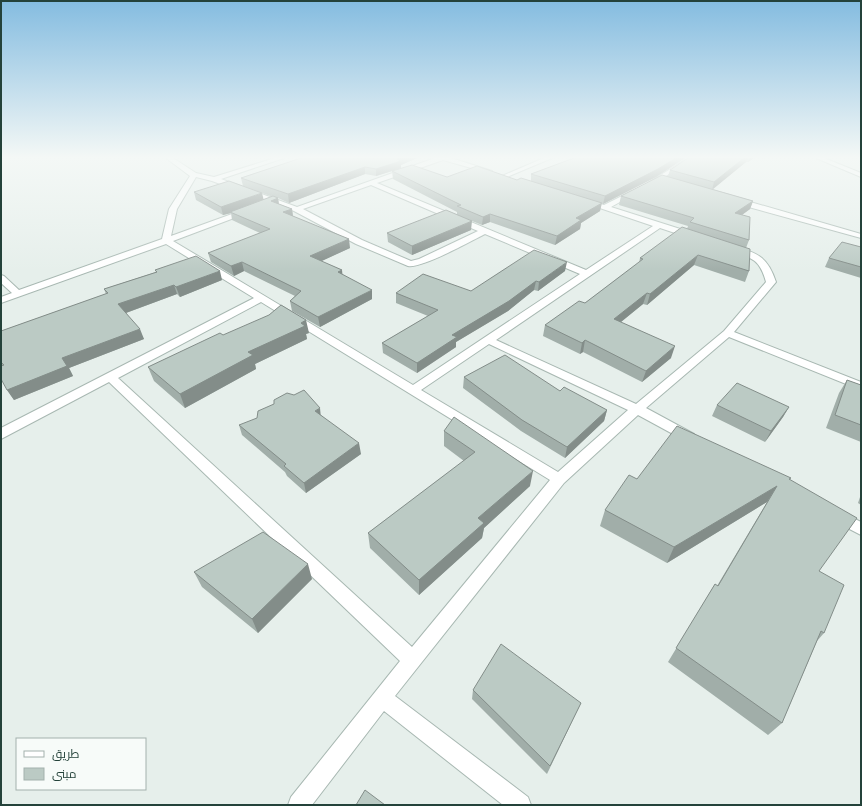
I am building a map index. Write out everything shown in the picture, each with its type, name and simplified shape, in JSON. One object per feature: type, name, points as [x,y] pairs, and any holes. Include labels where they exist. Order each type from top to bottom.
[{"type":"street","points":[[166,240],[173,208],[181,196]]},
{"type":"street","points":[[260,196],[297,209],[359,242],[398,260],[411,264],[422,261],[485,231]]},
{"type":"street","points":[[297,209],[335,196]]},
{"type":"street","points":[[401,196],[587,274]]},
{"type":"street","points":[[604,208],[627,196]]},
{"type":"street","points":[[581,200],[704,240]]},
{"type":"street","points":[[733,200],[861,236]]},
{"type":"street","points":[[1,300],[275,201]]},
{"type":"street","points":[[413,390],[660,225]]},
{"type":"street","points":[[166,240],[559,479]]},
{"type":"street","points":[[299,805],[412,660],[559,479],[637,409],[728,333],[771,282],[767,267],[761,260],[726,247]]},
{"type":"street","points":[[1,278],[18,294]]},
{"type":"street","points":[[1,434],[261,298]]},
{"type":"street","points":[[728,333],[861,386]]},
{"type":"street","points":[[488,340],[637,409],[700,443]]},
{"type":"street","points":[[110,377],[412,660]]},
{"type":"street","points":[[826,510],[861,529]]},
{"type":"street","points":[[382,698],[520,805]]},
{"type":"building","points":[[201,196],[254,196],[221,207]]},
{"type":"building","points":[[273,196],[278,198],[271,201],[292,209],[283,212],[349,239],[310,256],[342,270],[338,272],[372,290],[318,317],[290,301],[301,291],[242,262],[231,266],[208,253],[270,229],[230,212]]},
{"type":"building","points":[[442,196],[578,196],[602,203],[576,218],[581,220],[557,236],[490,214],[483,217],[457,206],[461,205]]},
{"type":"building","points":[[621,196],[734,196],[753,201],[735,213],[750,217],[749,240],[690,222],[694,218]]},
{"type":"building","points":[[446,210],[472,221],[412,246],[387,233]]},
{"type":"building","points":[[682,227],[750,249],[749,271],[698,255],[650,294],[647,293],[614,319],[675,346],[646,371],[585,340],[582,343],[545,325],[579,301],[585,303],[643,259],[640,258]]},
{"type":"building","points":[[842,242],[861,247],[861,267],[829,258]]},
{"type":"building","points":[[534,250],[567,262],[539,282],[536,281],[509,301],[452,335],[457,337],[417,363],[382,343],[438,310],[396,293],[423,274],[471,291]]},
{"type":"building","points":[[196,256],[220,271],[176,287],[174,285],[118,304],[140,329],[62,358],[67,366],[7,390],[1,379],[1,366],[4,365],[1,362],[1,331],[108,293],[104,289],[157,272],[155,270]]},
{"type":"building","points":[[281,305],[306,320],[301,323],[305,326],[248,352],[253,355],[180,394],[148,367],[220,333],[223,335],[269,315]]},
{"type":"building","points":[[505,355],[560,391],[564,387],[607,410],[567,447],[522,420],[464,377]]},
{"type":"building","points":[[847,380],[861,385],[861,425],[835,415]]},
{"type":"building","points":[[737,383],[789,407],[771,431],[717,405]]},
{"type":"building","points":[[304,390],[320,408],[315,411],[359,443],[304,483],[284,466],[286,464],[239,425],[257,418],[258,411],[274,404],[274,400],[287,393],[294,395]]},
{"type":"building","points":[[454,417],[533,471],[478,518],[484,523],[419,580],[368,533],[475,452],[444,431]]},
{"type":"building","points":[[677,426],[791,478],[789,479],[857,518],[819,571],[844,585],[824,633],[821,631],[782,723],[676,648],[715,584],[718,586],[777,486],[674,547],[605,510],[629,475],[637,479]]},
{"type":"building","points":[[263,532],[308,564],[252,619],[194,572]]},
{"type":"building","points":[[501,644],[581,703],[550,766],[473,690]]},
{"type":"building","points":[[365,790],[385,805],[356,805]]}]
